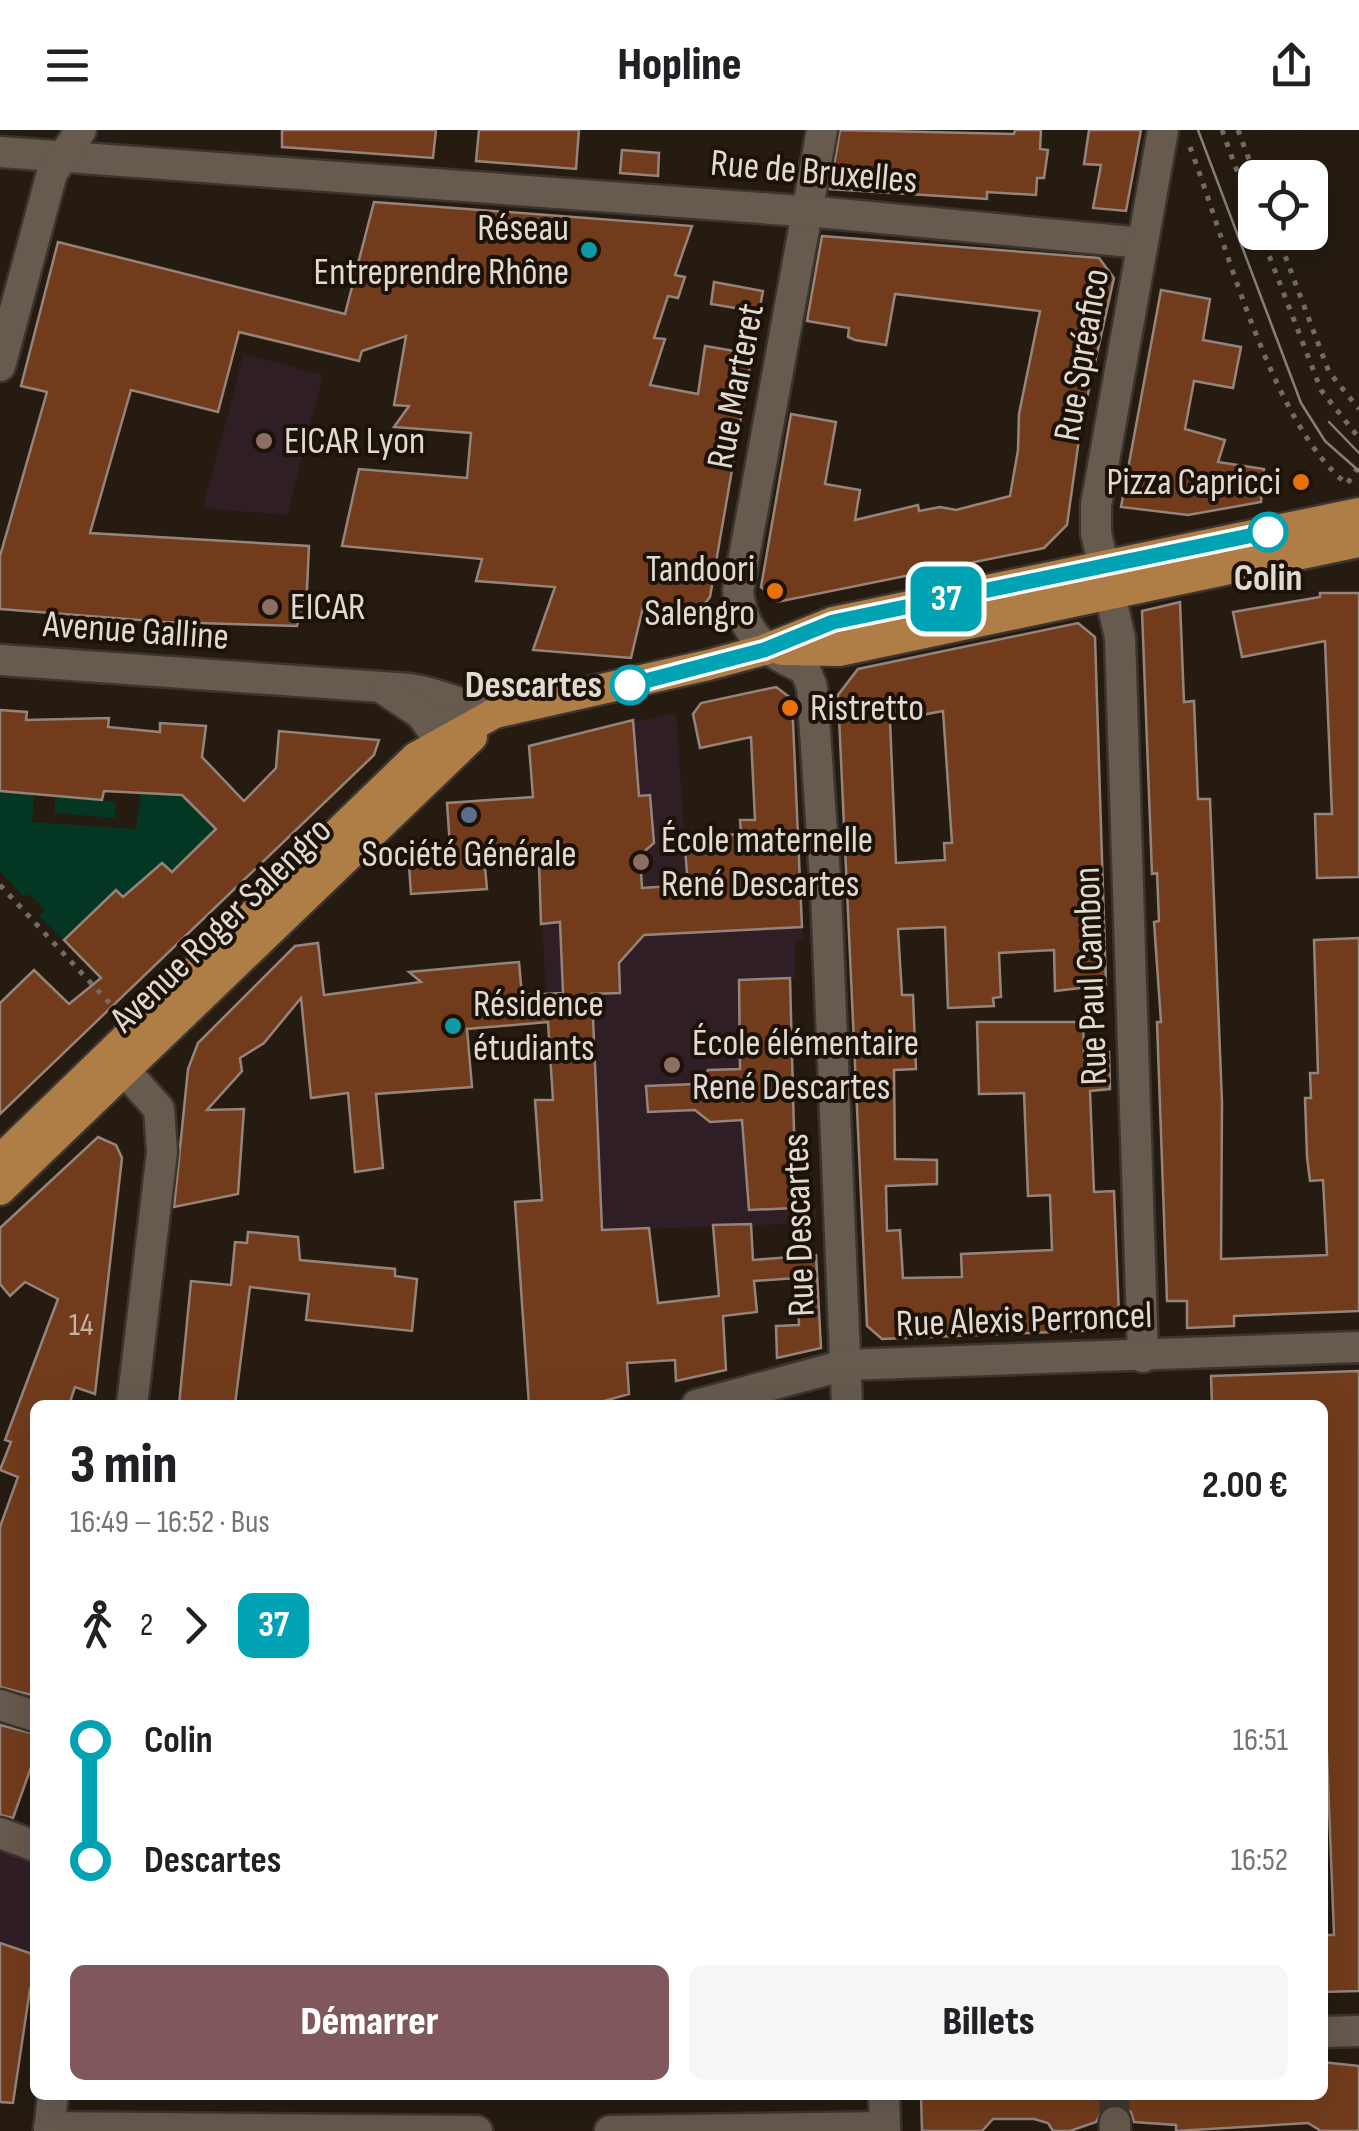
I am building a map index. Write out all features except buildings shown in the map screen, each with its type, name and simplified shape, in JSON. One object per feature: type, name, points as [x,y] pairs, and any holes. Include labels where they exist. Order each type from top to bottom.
[{"type":"main road","name":"Avenue Roger Salengro","points":[[0,1190],[119,1063],[134,1030],[416,757],[495,714],[764,650],[839,651],[1359,513]]},
{"type":"main road","name":"Avenue Roger Salengro","points":[[1107,580],[1359,542]]},
{"type":"main road","name":"Avenue Roger Salengro","points":[[0,1160],[119,1063],[495,714]]},
{"type":"street","name":"Rue Marteret","points":[[764,650],[740,609],[738,590],[822,130]]},
{"type":"street","name":"Rue Spréafico","points":[[1107,580],[1096,533],[1096,506],[1163,130]]},
{"type":"street","name":"Rue de Bruxelles","points":[[0,152],[74,142],[1142,242]]},
{"type":"street","points":[[0,366],[52,173],[74,142]]},
{"type":"street","name":"Rue Paul Cambon","points":[[1107,580],[1120,638],[1143,1357]]},
{"type":"street","name":"Rue Descartes","points":[[764,650],[805,669],[812,688],[826,893],[847,1400]]},
{"type":"street","name":"Avenue Galline","points":[[0,660],[437,693],[459,706],[495,714]]},
{"type":"street","points":[[385,690],[421,714],[431,728]]},
{"type":"street","points":[[431,728],[495,714]]},
{"type":"street","points":[[416,757],[431,728]]},
{"type":"street","points":[[119,1063],[159,1109],[162,1152],[133,1400]]},
{"type":"street","name":"Rue Alexis Perroncel","points":[[716,1400],[845,1365],[1359,1347]]},
{"type":"street","points":[[0,1705],[30,1714]]},
{"type":"street","points":[[0,1833],[30,1844]]},
{"type":"street","points":[[1328,2032],[1359,2032]]},
{"type":"street","points":[[52,2100],[49,2129],[477,2131]]},
{"type":"street","points":[[610,2131],[885,2129],[884,2100]]},
{"type":"path","points":[[1183,130],[1291,412],[1324,463],[1347,484],[1359,466]]},
{"type":"path","points":[[1222,130],[1238,174]]},
{"type":"path","points":[[1238,130],[1249,160]]},
{"type":"path","points":[[1267,250],[1321,390],[1359,438]]},
{"type":"path","points":[[1283,250],[1329,372],[1359,409]]},
{"type":"path","points":[[0,885],[134,1030]]},
{"type":"shaded area","name":"EICAR Lyon","points":[[244,354],[323,375],[287,515],[203,508]]},
{"type":"shaded area","name":"École élémentaire René Descartes","points":[[676,713],[691,933],[802,927],[803,937],[795,945],[795,978],[786,978],[799,1167],[791,1169],[796,1207],[816,1208],[816,1223],[561,1232],[541,907],[597,875],[587,731]]},
{"type":"shaded area","points":[[0,1849],[30,1859],[30,1954],[0,1943]]},
{"type":"green space","points":[[0,791],[34,794],[32,822],[136,829],[141,793],[182,795],[218,831],[172,872],[161,863],[151,873],[135,909],[116,889],[64,940],[39,916],[45,910],[29,894],[24,897],[0,872]]},
{"type":"green space","points":[[55,796],[116,802],[115,818],[55,813]]},
{"type":"tunnel","points":[[1114,2100],[1115,2122]]},
{"type":"tram line","points":[[1198,130],[1301,403],[1325,441],[1359,471]]},
{"type":"tram line","points":[[1329,422],[1359,453]]},
{"type":"bus line","name":"37","points":[[630,685],[764,650],[833,622],[1268,532]]},
{"type":"place","name":"Réseau Entreprendre Rhône","points":[[589,250]]},
{"type":"place","name":"EICAR Lyon","points":[[264,441]]},
{"type":"place","name":"Pizza Capricci","points":[[1301,482]]},
{"type":"place","name":"Colin","points":[[1268,532]]},
{"type":"place","name":"Tandoori Salengro","points":[[775,591]]},
{"type":"place","name":"EICAR","points":[[270,607]]},
{"type":"place","name":"Descartes","points":[[630,685]]},
{"type":"place","name":"Ristretto","points":[[790,708]]},
{"type":"place","name":"Société Générale","points":[[469,815]]},
{"type":"place","name":"École maternelle René Descartes","points":[[641,862]]},
{"type":"place","name":"Résidence étudiants","points":[[453,1026]]},
{"type":"place","name":"École élémentaire René Descartes","points":[[672,1065]]}]
